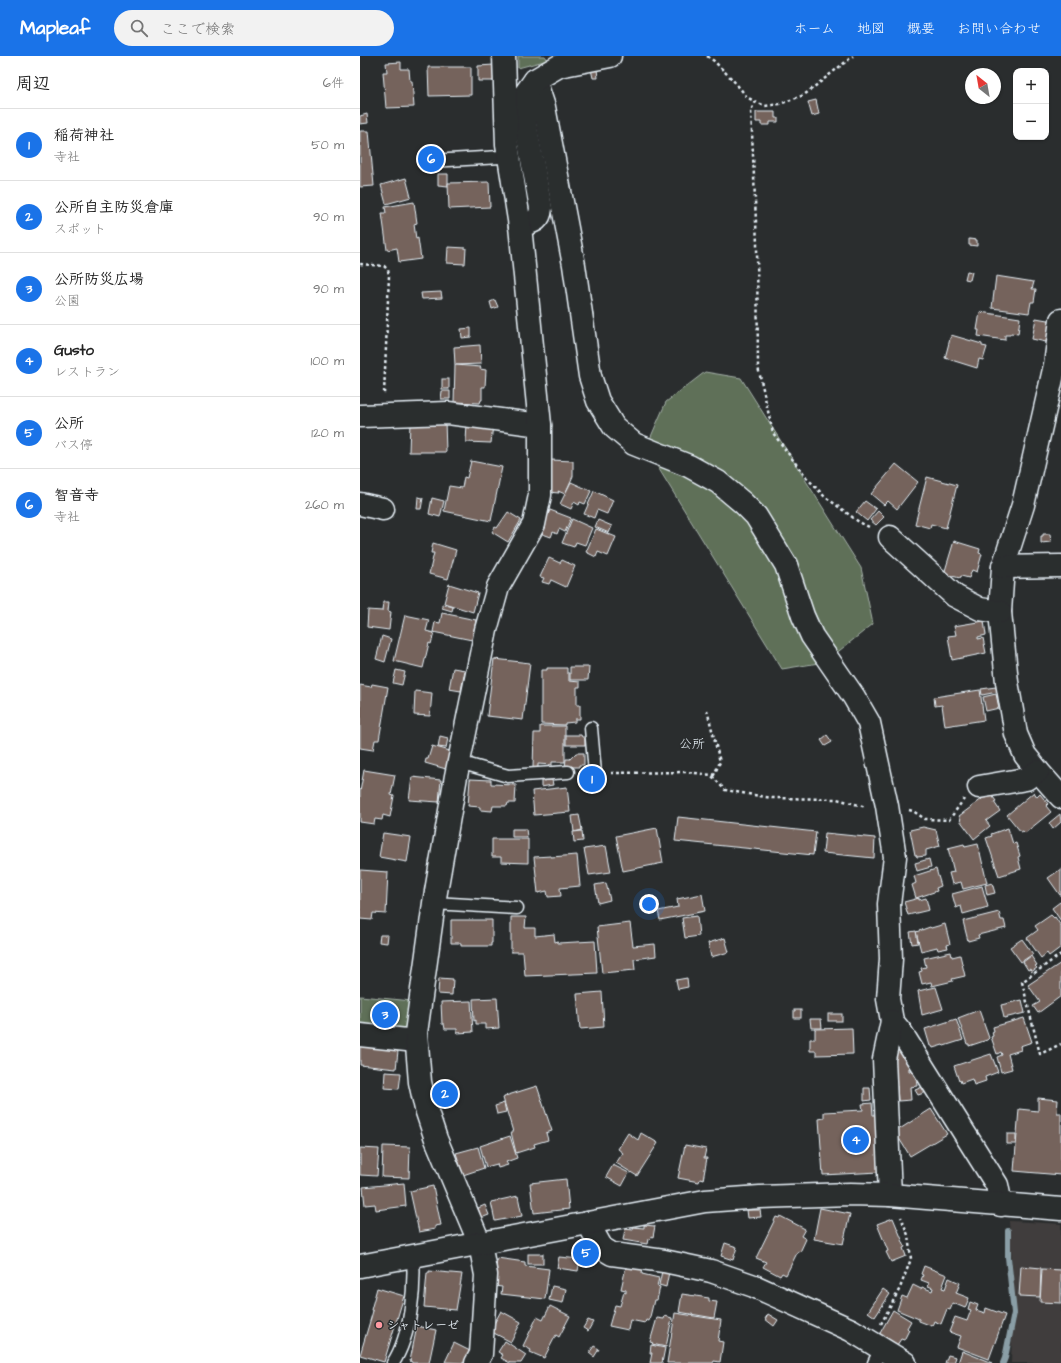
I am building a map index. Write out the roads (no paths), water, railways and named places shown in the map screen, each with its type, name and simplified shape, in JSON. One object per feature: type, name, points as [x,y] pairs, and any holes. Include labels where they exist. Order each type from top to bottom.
[{"type":"street","points":[[476,1363],[481,1354],[486,1275],[480,1244],[436,1139],[428,1115],[420,1082],[416,1033],[434,903],[459,762],[486,630],[498,587],[534,524],[540,495],[540,425],[520,226],[508,155],[504,56]]},
{"type":"street","points":[[520,226],[536,221],[540,215],[541,208],[525,122],[525,94],[535,80],[559,66],[610,56]]},
{"type":"street","points":[[535,80],[545,114],[574,265],[590,376],[598,401],[614,427],[634,444],[688,466],[718,482],[756,516],[786,565],[803,616],[812,636],[854,697],[869,723],[887,809],[895,857],[889,904],[891,959],[888,999],[892,1021],[884,1059],[893,1195]]},
{"type":"street","points":[[1061,320],[1055,365],[1023,505],[1003,567],[1000,612],[1007,682],[1016,734],[1025,755],[1048,773],[1061,796]]},
{"type":"street","points":[[360,416],[448,413],[540,425]]},
{"type":"street","points":[[360,504],[383,509]]},
{"type":"street","points":[[890,537],[955,596],[980,609],[1000,612]]},
{"type":"street","points":[[1003,567],[1061,566]]},
{"type":"street","points":[[979,788],[1048,773]]},
{"type":"street","points":[[892,1021],[901,1032],[997,1185],[1001,1205]]},
{"type":"street","points":[[360,1035],[416,1041]]},
{"type":"street","points":[[360,1266],[705,1201],[760,1196],[850,1194],[893,1195],[1061,1209]]},
{"type":"street","points":[[588,1223],[602,1248],[612,1254],[664,1261],[711,1271],[754,1286],[851,1330],[875,1351],[905,1363]]},
{"type":"lane","points":[[431,160],[501,157],[508,155]]},
{"type":"lane","points":[[592,728],[595,773]]},
{"type":"lane","points":[[459,762],[508,776],[568,772]]},
{"type":"lane","points":[[434,903],[517,908]]},
{"type":"lane","points":[[393,1363],[398,1355],[409,1321],[414,1272],[413,1256]]},
{"type":"waterway","points":[[1003,1363],[1014,1313],[1008,1257],[1008,1231]]},
{"type":"place","name":"智音寺","points":[[431,159]]},
{"type":"place","name":"稲荷神社","points":[[592,779]]},
{"type":"place","name":"公所防災広場","points":[[385,1015]]},
{"type":"place","name":"公所自主防災倉庫","points":[[445,1094]]},
{"type":"place","name":"Gusto","points":[[856,1140]]},
{"type":"place","name":"公所","points":[[586,1253]]},
{"type":"place","name":"シャトレーゼ","points":[[379,1325]]},
{"type":"district","name":"公所","points":[[692,744]]}]
